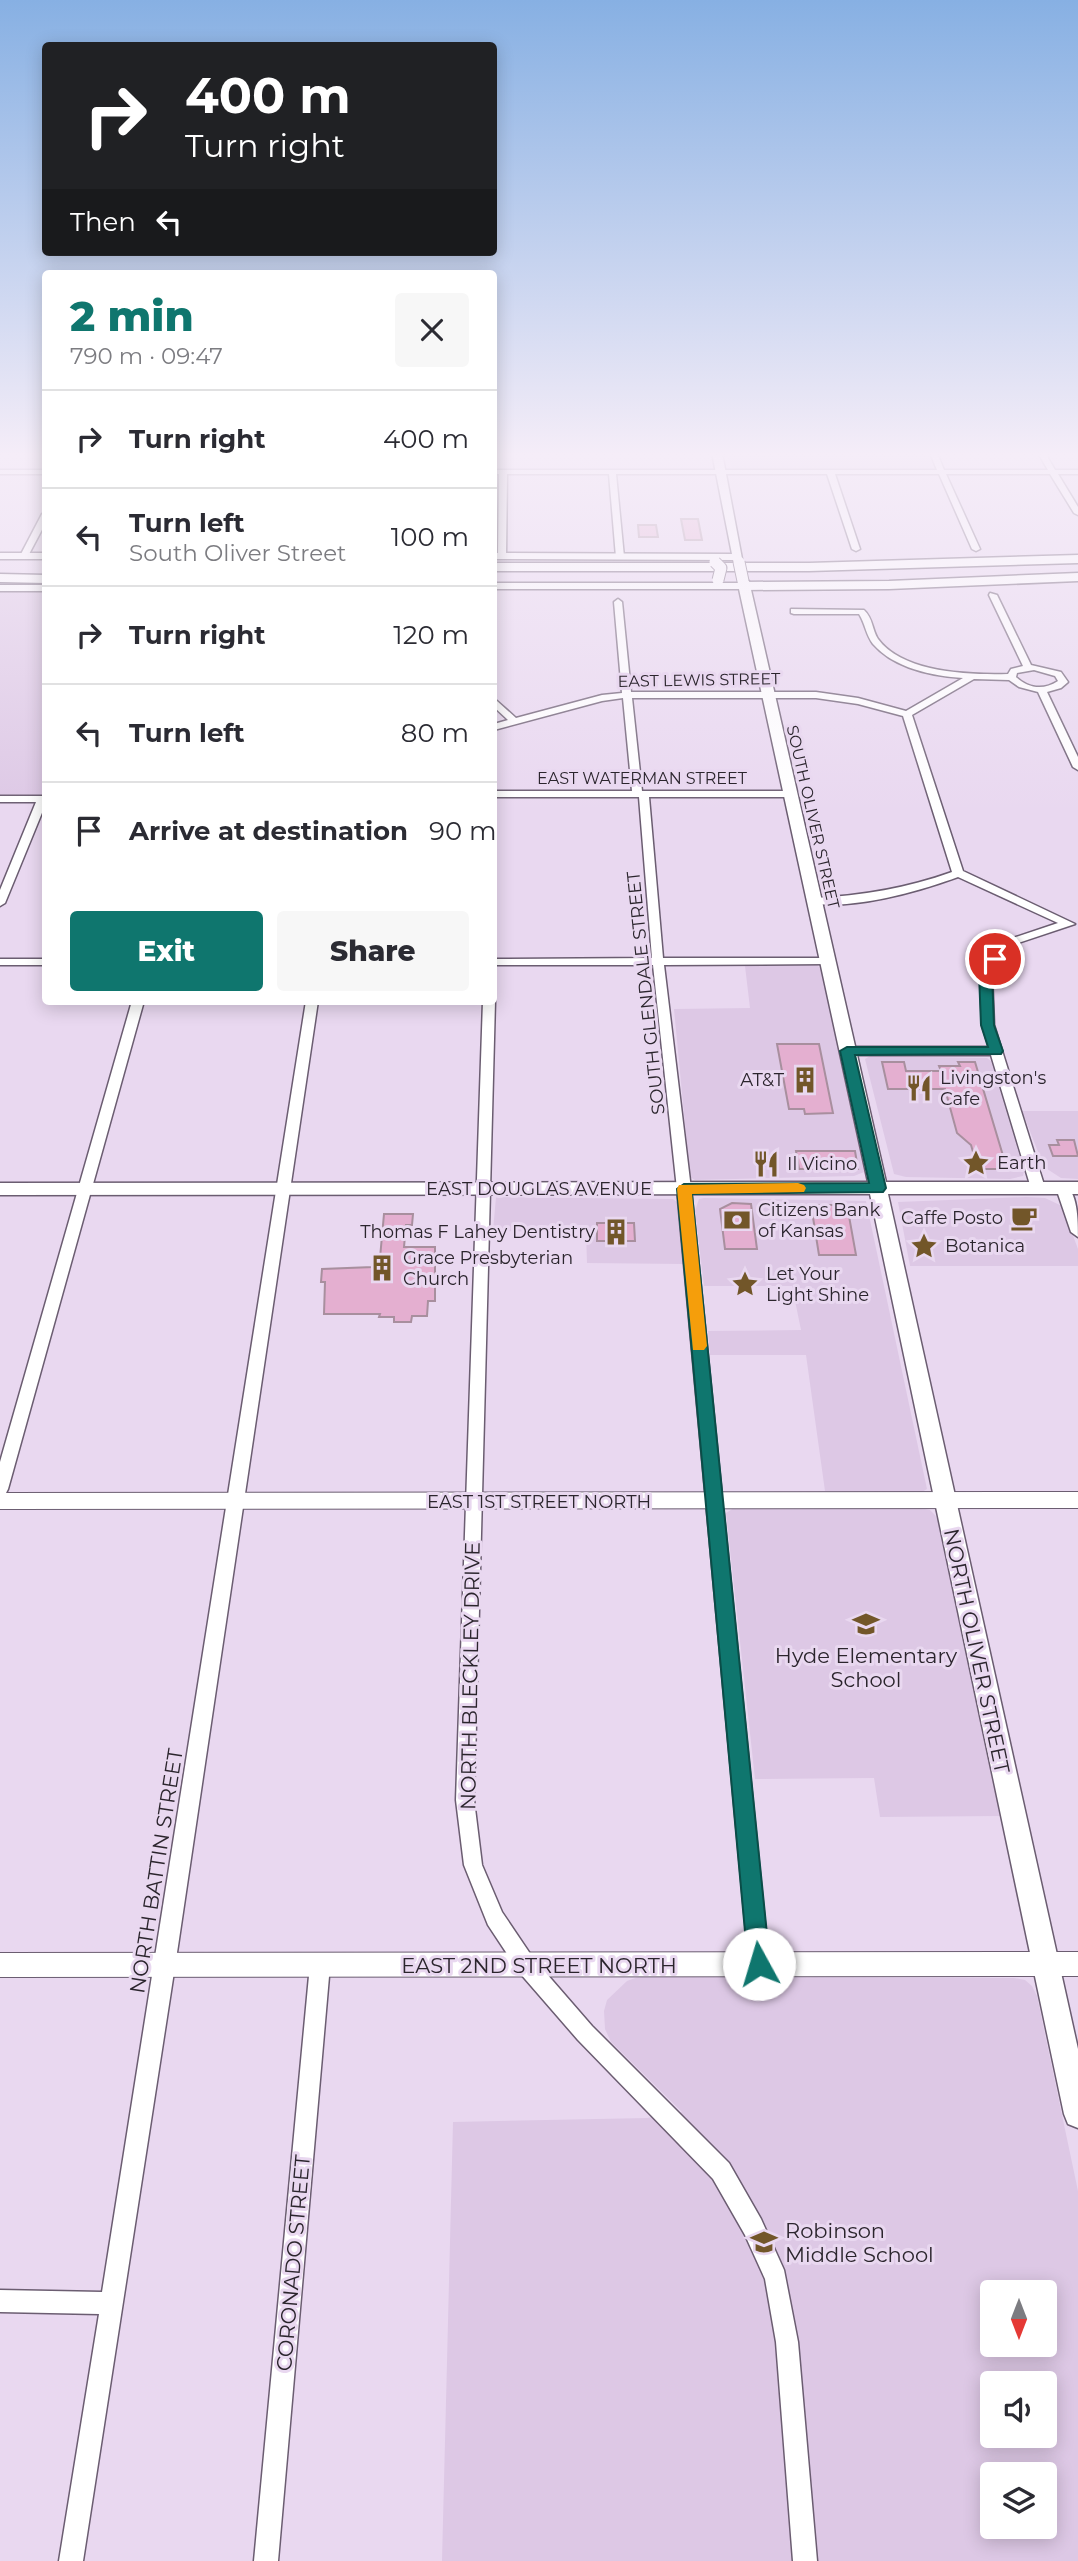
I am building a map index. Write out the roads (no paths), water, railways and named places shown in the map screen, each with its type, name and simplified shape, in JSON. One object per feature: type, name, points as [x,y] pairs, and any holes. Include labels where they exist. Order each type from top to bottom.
[{"type":"highway","points":[[7,573],[42,577]]},
{"type":"highway","points":[[497,576],[912,573]]},
{"type":"highway","points":[[743,584],[889,585],[1078,577]]},
{"type":"main road","points":[[699,586],[719,580],[720,573]]},
{"type":"main road","name":"SOUTH OLIVER STREET","points":[[741,573],[878,1188]]},
{"type":"main road","points":[[497,586],[743,584]]},
{"type":"main road","points":[[0,588],[42,588]]},
{"type":"main road","name":"NORTH OLIVER STREET","points":[[878,1188],[1078,2114]]},
{"type":"main road","name":"EAST DOUGLAS AVENUE","points":[[0,1189],[1071,1188]]},
{"type":"street","points":[[993,594],[1028,667]]},
{"type":"street","name":"SOUTH GLENDALE STREET","points":[[618,602],[684,1189],[759,1964]]},
{"type":"street","points":[[794,611],[861,612],[865,615],[876,642],[899,659],[932,670],[970,678],[1011,677],[1019,685],[1041,690],[1060,685],[1066,677],[1051,670],[1028,667],[1014,671],[1011,677]]},
{"type":"street","points":[[958,873],[907,714],[970,678]]},
{"type":"street","points":[[1041,690],[1078,767]]},
{"type":"street","name":"EAST LEWIS STREET","points":[[497,726],[602,698],[628,695],[768,694],[834,697],[907,714]]},
{"type":"street","points":[[497,706],[514,722]]},
{"type":"street","name":"EAST WATERMAN STREET","points":[[497,793],[790,794]]},
{"type":"street","points":[[0,799],[42,799]]},
{"type":"street","points":[[0,903],[42,804]]},
{"type":"street","points":[[814,901],[862,900],[892,895],[958,873],[1074,924]]},
{"type":"street","points":[[1038,1188],[988,1025],[986,973],[1005,944],[1040,931],[1074,924]]},
{"type":"street","points":[[497,962],[827,961]]},
{"type":"street","points":[[0,962],[42,962]]},
{"type":"street","points":[[0,1489],[137,1005]]},
{"type":"street","name":"NORTH BATTIN STREET","points":[[71,2561],[165,1965],[234,1502],[286,1188],[311,1005]]},
{"type":"street","name":"NORTH BLECKLEY DRIVE","points":[[489,1005],[465,1800],[473,1865],[495,1918],[526,1965],[585,2033],[721,2171],[753,2227],[776,2278],[787,2342],[805,2561]]},
{"type":"street","points":[[847,1051],[996,1051]]},
{"type":"street","points":[[1071,1188],[1078,1232]]},
{"type":"street","name":"EAST 1ST STREET NORTH","points":[[0,1501],[472,1503],[1078,1500]]},
{"type":"street","name":"EAST 2ND STREET NORTH","points":[[0,1965],[1078,1964]]},
{"type":"street","name":"CORONADO STREET","points":[[266,2561],[320,1965]]},
{"type":"street","points":[[0,2301],[112,2303]]},
{"type":"place","name":"AT&T","points":[[805,1080]]},
{"type":"place","name":"Livingston's Cafe","points":[[919,1088]]},
{"type":"place","name":"Earth","points":[[976,1163]]},
{"type":"place","name":"Il Vicino","points":[[766,1164]]},
{"type":"place","name":"Caffe Posto","points":[[1024,1218]]},
{"type":"place","name":"Citizens Bank of Kansas","points":[[737,1220]]},
{"type":"place","name":"Thomas F Lahey Dentistry","points":[[616,1232]]},
{"type":"place","name":"Botanica","points":[[924,1246]]},
{"type":"place","name":"Grace Presbyterian Church","points":[[382,1268]]},
{"type":"place","name":"Let Your Light Shine","points":[[745,1284]]},
{"type":"place","name":"Hyde Elementary School","points":[[866,1624]]},
{"type":"place","name":"Robinson Middle School","points":[[764,2242]]}]
